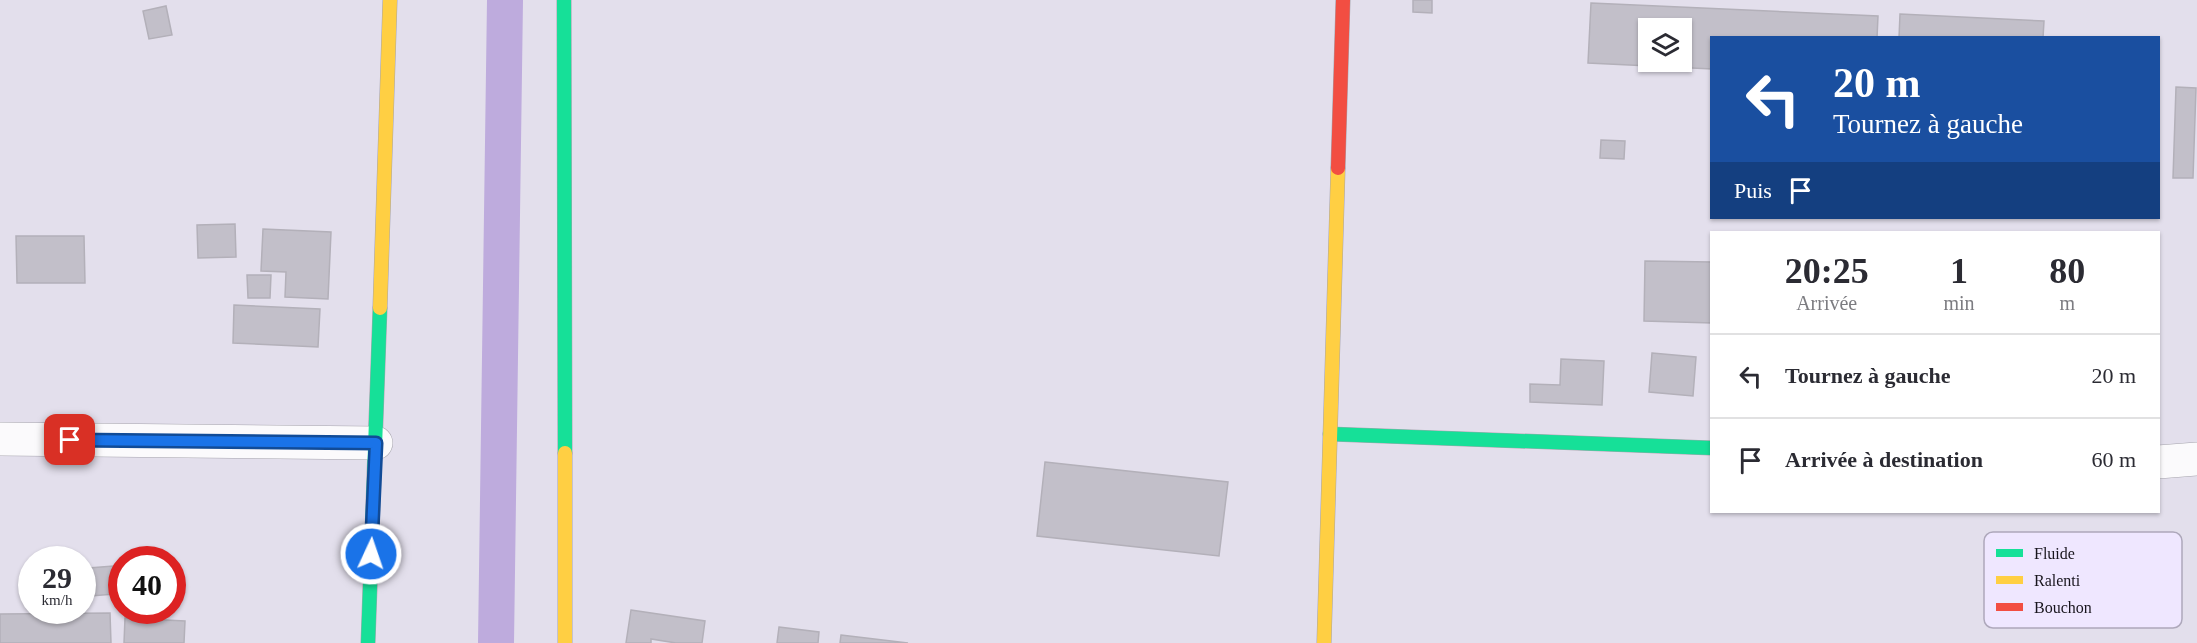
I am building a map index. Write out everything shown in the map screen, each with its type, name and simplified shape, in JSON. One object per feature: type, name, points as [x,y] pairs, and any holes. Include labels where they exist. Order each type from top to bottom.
[{"type":"street","points":[[368,643],[390,0]]},
{"type":"street","points":[[564,0],[565,643]]},
{"type":"street","points":[[1324,643],[1343,0]]},
{"type":"street","points":[[1330,434],[1710,448]]},
{"type":"street","points":[[0,439],[376,443]]},
{"type":"street","points":[[2160,462],[2197,459]]},
{"type":"building","points":[[1413,0],[1432,0],[1432,13],[1413,12]]},
{"type":"building","points":[[1591,3],[1878,16],[1877,36],[1710,36],[1710,69],[1692,68],[1692,18],[1638,18],[1638,65],[1588,63]]},
{"type":"building","points":[[166,6],[172,35],[149,39],[143,11]]},
{"type":"building","points":[[1900,14],[2044,21],[2043,36],[1899,36]]},
{"type":"building","points":[[2176,87],[2196,88],[2193,178],[2173,178]]},
{"type":"building","points":[[1601,140],[1625,141],[1624,159],[1600,158]]},
{"type":"building","points":[[235,224],[236,257],[198,258],[197,225]]},
{"type":"building","points":[[263,229],[331,232],[328,299],[285,297],[286,272],[261,271]]},
{"type":"building","points":[[16,236],[84,236],[85,283],[17,283]]},
{"type":"building","points":[[1645,261],[1710,262],[1710,323],[1644,321]]},
{"type":"building","points":[[247,275],[271,275],[270,298],[248,298]]},
{"type":"building","points":[[234,305],[320,309],[318,347],[233,343]]},
{"type":"building","points":[[1652,353],[1696,357],[1693,396],[1649,392]]},
{"type":"building","points":[[1561,359],[1604,361],[1602,405],[1530,402],[1530,384],[1560,385]]},
{"type":"building","points":[[1045,462],[1228,482],[1219,556],[1037,536]]},
{"type":"building","points":[[108,566],[108,595],[96,596],[96,567]]},
{"type":"building","points":[[631,610],[705,621],[702,643],[676,643],[651,639],[651,643],[626,643]]},
{"type":"building","points":[[96,613],[108,613],[111,643],[0,643],[0,614],[18,614],[18,624],[96,624]]},
{"type":"building","points":[[125,624],[185,624],[184,643],[124,643]]},
{"type":"building","points":[[779,627],[819,632],[818,643],[777,643]]},
{"type":"building","points":[[841,635],[908,643],[840,643]]},
{"type":"waterway","points":[[496,643],[505,0]]},
{"type":"traffic: fast","points":[[564,0],[565,453]]},
{"type":"traffic: fast","points":[[368,643],[380,308]]},
{"type":"traffic: fast","points":[[1330,434],[1710,448]]},
{"type":"traffic: slow","points":[[380,308],[390,0]]},
{"type":"traffic: slow","points":[[1324,643],[1338,168]]},
{"type":"traffic: slow","points":[[565,453],[565,643]]},
{"type":"traffic: jam","points":[[1338,168],[1343,0]]},
{"type":"route","points":[[70,440],[376,443],[371,554]]}]
